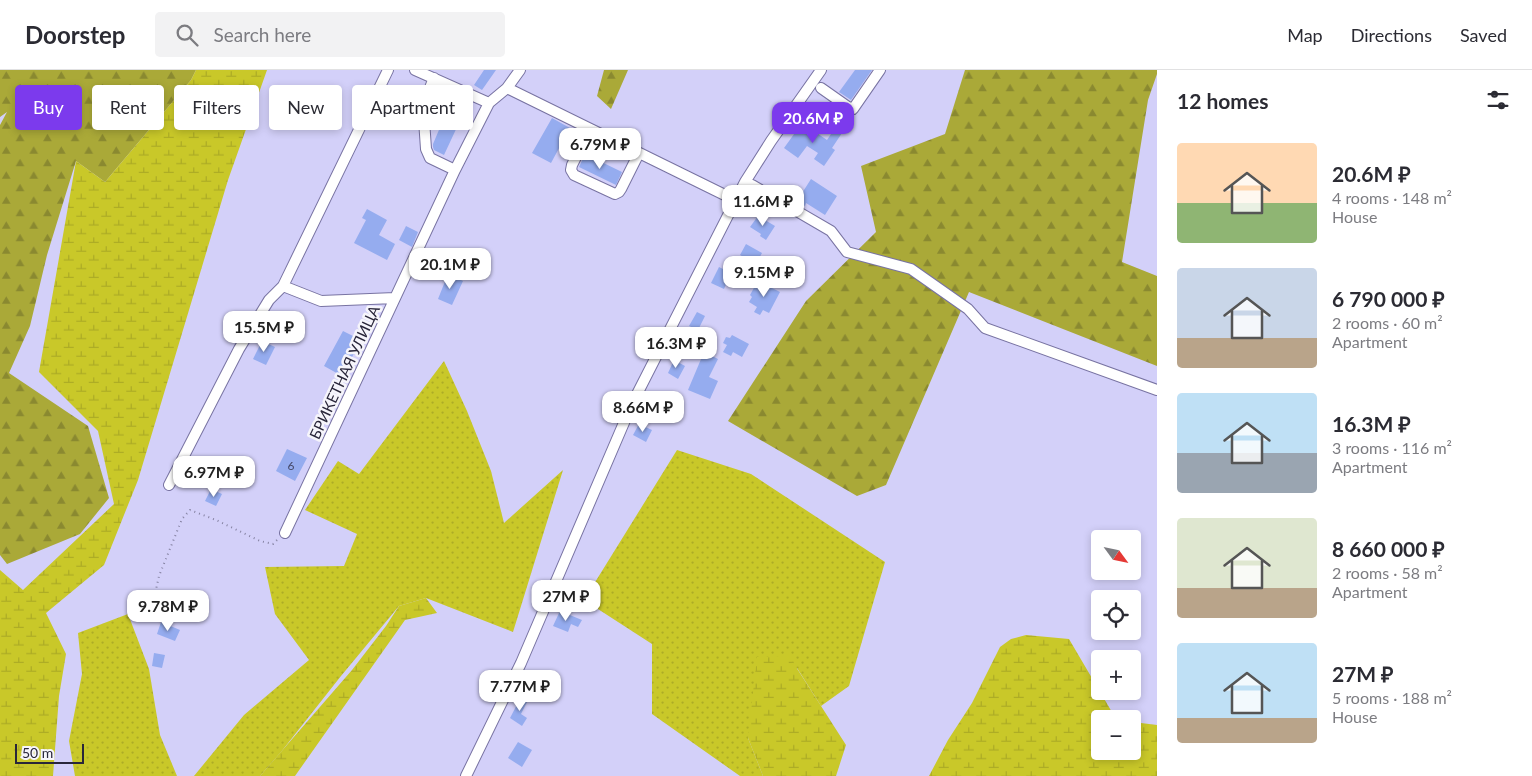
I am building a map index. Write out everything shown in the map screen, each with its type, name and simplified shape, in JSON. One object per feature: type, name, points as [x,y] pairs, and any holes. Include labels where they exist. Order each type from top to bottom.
[{"type":"street","points":[[169,486],[239,349],[269,300],[284,286],[388,70]]},
{"type":"street","points":[[415,70],[489,103]]},
{"type":"street","name":"БРИКЕТНАЯ УЛИЦА","points":[[285,533],[489,103],[507,88],[520,70]]},
{"type":"street","points":[[466,776],[521,663],[632,404],[745,182],[771,141],[821,70]]},
{"type":"street","points":[[822,88],[848,107],[853,108],[880,70]]},
{"type":"street","points":[[434,78],[423,106],[426,149],[430,158],[456,170]]},
{"type":"street","points":[[507,88],[735,200]]},
{"type":"street","points":[[590,129],[572,165],[571,170],[574,175],[615,194],[619,192],[639,153]]},
{"type":"street","points":[[745,182],[831,231],[847,252],[911,269],[968,309],[985,328],[1157,390]]},
{"type":"street","points":[[284,286],[321,302],[395,298]]},
{"type":"path","points":[[150,612],[159,576],[182,519],[190,510],[260,541],[273,544],[285,533]]},
{"type":"green space","points":[[0,70],[196,70],[187,85],[174,85],[174,100],[164,112],[164,85],[92,85],[92,130],[149,130],[105,182],[76,161],[47,255],[30,326],[9,373],[88,426],[109,498],[80,534],[7,564],[0,555],[0,125],[7,112],[0,117]]},
{"type":"green space","points":[[196,70],[267,70],[259,93],[259,85],[187,85]]},
{"type":"green space","points":[[604,70],[628,70],[611,109],[597,96]]},
{"type":"green space","points":[[965,70],[1157,70],[1148,100],[1122,262],[1157,276],[1157,366],[969,292],[886,485],[857,496],[728,421],[806,301],[876,232],[861,166],[945,134]]},
{"type":"green space","points":[[174,100],[174,130],[246,130],[228,180],[138,480],[104,565],[46,613],[66,654],[59,696],[53,776],[0,776],[0,570],[23,590],[114,504],[98,431],[39,372],[76,161],[105,182],[149,130],[164,130],[164,112]]},
{"type":"green space","points":[[444,361],[467,411],[491,471],[504,523],[563,470],[513,632],[426,598],[399,606],[260,776],[194,776],[244,715],[309,660],[275,614],[265,567],[344,566],[357,534],[305,510],[338,461],[359,474]]},
{"type":"green space","points":[[677,450],[751,474],[885,562],[849,686],[821,706],[797,668],[748,738],[763,776],[740,776],[652,714],[652,644],[584,600]]},
{"type":"green space","points":[[426,598],[437,613],[405,620],[295,776],[260,776],[352,670],[399,606]]},
{"type":"green space","points":[[128,614],[149,669],[160,735],[177,776],[75,776],[69,741],[82,674],[78,633]]},
{"type":"green space","points":[[1026,635],[1069,639],[1091,676],[1091,700],[1105,700],[1111,710],[1091,710],[1091,760],[1141,760],[1141,723],[1157,725],[1157,776],[929,776],[948,740],[972,703],[1000,647],[1011,639]]},
{"type":"green space","points":[[789,656],[846,745],[836,776],[763,776],[748,738],[757,657]]},
{"type":"building","points":[[484,70],[496,70],[482,90],[474,85]]},
{"type":"building","points":[[855,70],[872,70],[851,100],[839,92]]},
{"type":"building","points":[[816,102],[831,112],[827,118],[812,108]]},
{"type":"building","points":[[552,118],[570,128],[551,163],[532,153]]},
{"type":"building","points":[[802,123],[827,140],[835,128],[842,133],[832,148],[835,150],[824,166],[814,159],[818,153],[807,146],[798,158],[784,148]]},
{"type":"building","points":[[439,130],[456,130],[444,155],[434,150],[433,144]]},
{"type":"building","points":[[585,154],[622,172],[616,185],[579,167]]},
{"type":"building","points":[[811,179],[837,196],[825,215],[806,203],[805,206],[797,201]]},
{"type":"building","points":[[367,209],[387,220],[379,235],[395,244],[387,260],[354,243],[366,220],[362,218]]},
{"type":"building","points":[[758,216],[775,226],[766,240],[760,236],[761,234],[750,227]]},
{"type":"building","points":[[406,226],[418,232],[412,247],[399,240]]},
{"type":"building","points":[[746,244],[762,253],[756,264],[740,255]]},
{"type":"building","points":[[459,248],[481,258],[478,264],[456,254]]},
{"type":"building","points":[[719,267],[731,273],[724,289],[711,283]]},
{"type":"building","points":[[448,274],[463,281],[452,305],[438,299]]},
{"type":"building","points":[[760,282],[780,292],[769,313],[763,310],[760,315],[754,312],[757,307],[749,302],[752,297],[750,295],[755,286],[757,287]]},
{"type":"building","points":[[272,312],[287,320],[283,328],[268,320]]},
{"type":"building","points":[[697,312],[705,316],[698,330],[689,326]]},
{"type":"building","points":[[343,331],[361,340],[342,376],[324,366]]},
{"type":"building","points":[[732,335],[749,344],[742,357],[733,352],[731,356],[723,352],[727,345],[723,343],[726,337],[730,338]]},
{"type":"building","points":[[262,341],[275,347],[266,365],[253,359]]},
{"type":"building","points":[[704,352],[718,359],[709,377],[718,381],[710,399],[688,390]]},
{"type":"building","points":[[674,360],[685,366],[678,379],[668,373]]},
{"type":"building","points":[[639,424],[652,430],[646,442],[633,435]]},
{"type":"building","points":[[287,449],[307,458],[295,481],[276,471]]},
{"type":"building","points":[[211,489],[222,494],[216,506],[205,501]]},
{"type":"building","points":[[560,611],[582,620],[578,627],[571,624],[568,632],[553,626]]},
{"type":"building","points":[[161,622],[180,630],[175,641],[157,634]]},
{"type":"building","points":[[154,653],[165,655],[162,668],[152,666]]},
{"type":"building","points":[[521,697],[528,700],[521,714],[527,718],[522,726],[510,718]]},
{"type":"building","points":[[518,742],[532,750],[522,767],[508,758]]}]
